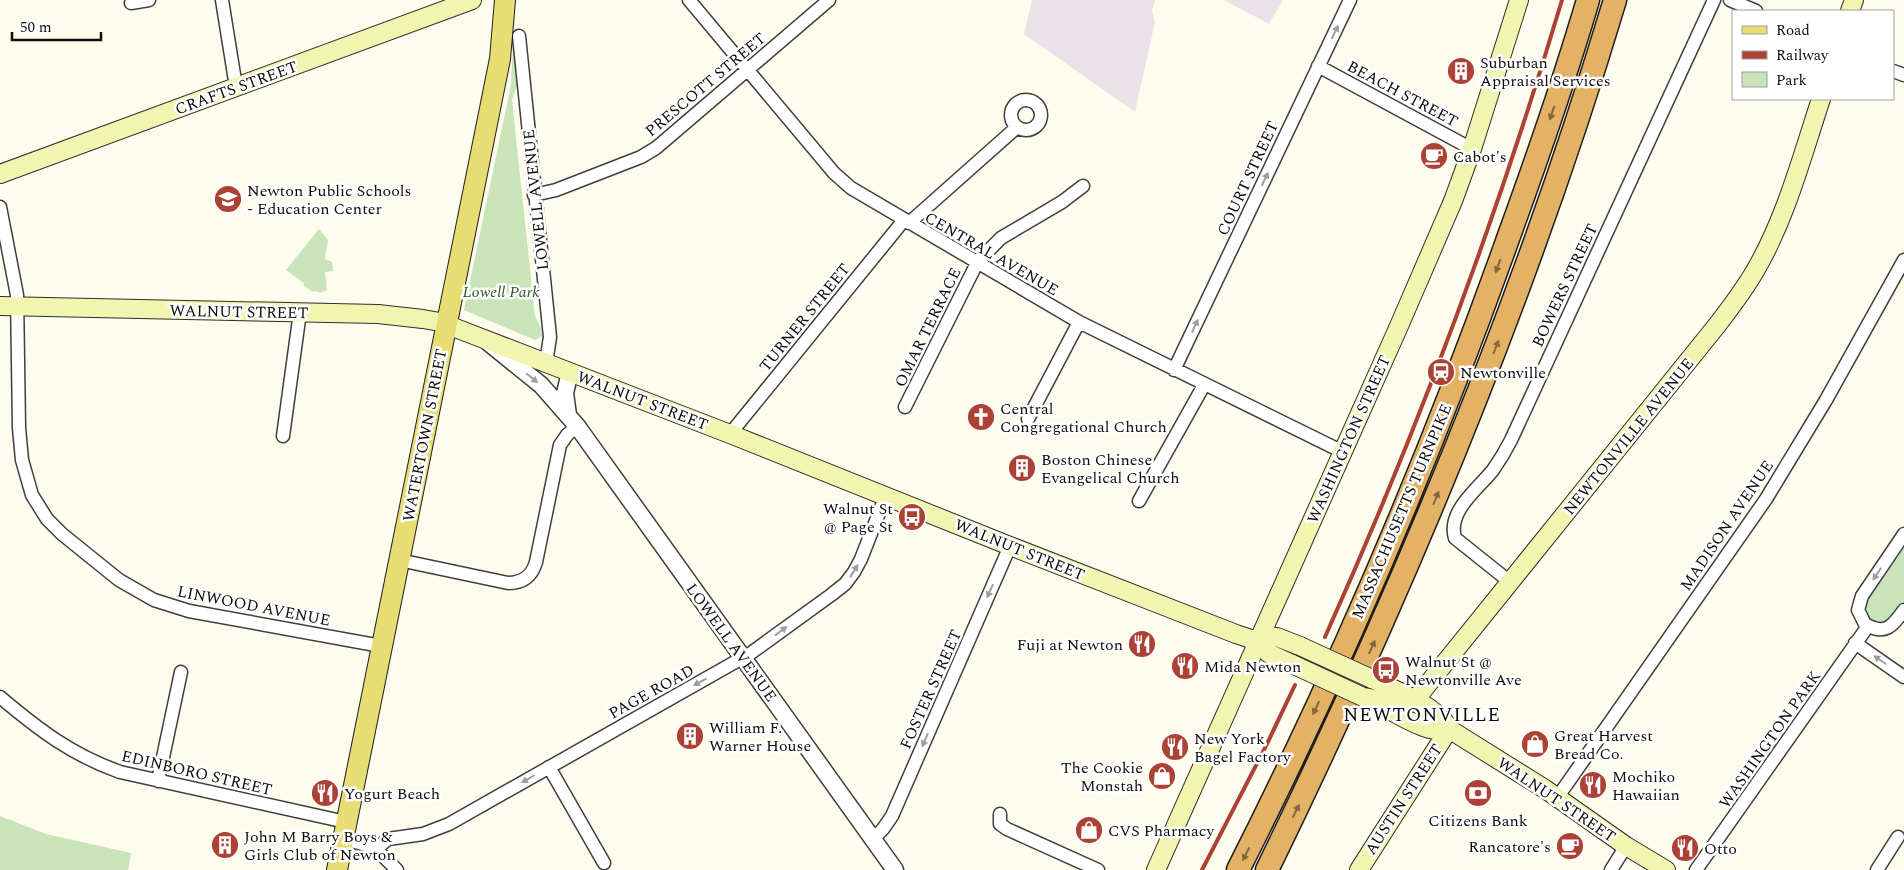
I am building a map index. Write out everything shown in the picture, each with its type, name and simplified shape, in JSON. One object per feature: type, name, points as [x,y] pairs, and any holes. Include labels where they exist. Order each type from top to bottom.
[{"type":"highway","name":"MASSACHUSETTS TURNPIKE","points":[[1238,870],[1348,638],[1440,418],[1529,180],[1588,0]]},
{"type":"highway","name":"MASSACHUSETTS TURNPIKE","points":[[1267,870],[1350,695],[1452,458],[1539,229],[1585,97],[1615,0]]},
{"type":"main road","name":"CRAFTS STREET","points":[[0,174],[472,0]]},
{"type":"main road","name":"WATERTOWN STREET","points":[[337,870],[500,59],[505,0]]},
{"type":"main road","name":"WASHINGTON STREET","points":[[1156,870],[1426,266],[1472,149],[1519,0]]},
{"type":"main road","name":"NEWTONVILLE AVENUE","points":[[1415,700],[1740,295],[1756,270],[1772,238],[1821,100]]},
{"type":"main road","name":"WALNUT STREET","points":[[0,306],[300,312],[397,316],[446,324],[1257,641],[1268,653],[1426,728],[1438,731],[1449,729]]},
{"type":"main road","name":"WALNUT STREET","points":[[1257,641],[1277,637],[1415,700],[1442,719],[1449,729],[1557,798],[1626,846],[1666,870]]},
{"type":"main road","points":[[1363,697],[1376,698],[1397,706],[1415,700]]},
{"type":"main road","name":"AUSTIN STREET","points":[[1359,870],[1449,729]]},
{"type":"street","points":[[131,3],[149,0]]},
{"type":"street","points":[[222,0],[236,86]]},
{"type":"street","name":"CENTRAL AVENUE","points":[[689,0],[842,181],[862,195],[978,261],[1079,322],[1343,452]]},
{"type":"street","name":"PRESCOTT STREET","points":[[534,195],[556,190],[646,154],[665,142],[747,69],[829,0]]},
{"type":"street","name":"COURT STREET","points":[[1174,370],[1350,0]]},
{"type":"street","name":"BOWERS STREET","points":[[1510,582],[1455,538],[1453,524],[1461,508],[1500,460],[1511,440],[1714,0]]},
{"type":"street","points":[[1730,0],[1754,10]]},
{"type":"street","name":"LOWELL AVENUE","points":[[519,36],[550,337],[546,363]]},
{"type":"street","name":"BEACH STREET","points":[[1318,66],[1472,149]]},
{"type":"street","name":"TURNER STREET","points":[[730,434],[906,221],[1017,127]]},
{"type":"street","name":"OMAR TERRACE","points":[[905,407],[978,261],[1001,238],[1062,202],[1082,186]]},
{"type":"street","name":"LINWOOD AVENUE","points":[[0,208],[18,306],[19,428],[23,467],[35,502],[57,529],[125,584],[139,593],[168,605],[189,611],[381,646]]},
{"type":"street","name":"MADISON AVENUE","points":[[1557,798],[1766,499],[1826,400],[1904,260]]},
{"type":"street","points":[[283,436],[300,312]]},
{"type":"street","points":[[1028,419],[1079,322]]},
{"type":"street","name":"LOWELL AVENUE","points":[[480,337],[537,381],[572,421],[895,870]]},
{"type":"street","name":"LOWELL AVENUE","points":[[570,372],[565,393],[565,405],[572,421]]},
{"type":"street","points":[[1139,501],[1204,384]]},
{"type":"street","points":[[399,560],[508,583],[516,583],[526,578],[534,566],[560,444],[567,435],[572,421]]},
{"type":"street","name":"PAGE ROAD","points":[[377,848],[388,839],[423,834],[441,828],[743,658],[768,641],[845,584],[861,559],[886,495]]},
{"type":"street","points":[[1904,534],[1859,602],[1858,610],[1861,618],[1868,626],[1879,630],[1894,625],[1904,610]]},
{"type":"street","name":"FOSTER STREET","points":[[872,839],[883,830],[892,816],[1010,546]]},
{"type":"street","name":"WASHINGTON PARK","points":[[1696,870],[1868,626]]},
{"type":"street","points":[[1856,644],[1904,677]]},
{"type":"street","points":[[158,781],[181,672]]},
{"type":"street","name":"EDINBORO STREET","points":[[0,697],[45,734],[66,747],[112,769],[345,830],[366,844],[377,848]]},
{"type":"street","points":[[549,767],[604,863]]},
{"type":"street","points":[[1000,814],[1000,824],[1007,829],[1098,870]]},
{"type":"street","points":[[1877,870],[1898,837]]},
{"type":"street","points":[[1611,870],[1626,846]]},
{"type":"street","points":[[377,848],[398,870]]},
{"type":"shaded area","points":[[1032,0],[1155,0],[1152,11],[1155,22],[1135,112],[1024,34]]},
{"type":"shaded area","points":[[1224,0],[1283,0],[1269,24]]},
{"type":"green space","name":"Lowell Park","points":[[513,41],[518,83],[512,100],[535,316],[541,328],[542,336],[535,340],[464,310],[511,85]]},
{"type":"green space","points":[[319,229],[328,240],[325,259],[332,262],[333,271],[325,272],[327,290],[320,293],[313,292],[304,286],[304,283],[286,270]]},
{"type":"green space","points":[[1904,534],[1904,610],[1898,619],[1872,628],[1859,602]]},
{"type":"green space","points":[[0,816],[46,834],[131,853],[128,870],[0,870]]},
{"type":"railway","points":[[1325,637],[1392,481],[1454,323],[1511,162],[1562,0]]},
{"type":"railway","points":[[1202,870],[1295,685]]},
{"type":"place","name":"Suburban Appraisal Services","points":[[1461,71]]},
{"type":"place","name":"Cabot's","points":[[1434,156]]},
{"type":"place","name":"Newton Public Schools - Education Center","points":[[228,199]]},
{"type":"place","name":"Newtonville","points":[[1441,372]]},
{"type":"place","name":"Central Congregational Church","points":[[981,417]]},
{"type":"place","name":"Boston Chinese Evangelical Church","points":[[1022,468]]},
{"type":"place","name":"Walnut St @ Page St","points":[[912,517]]},
{"type":"place","name":"Fuji at Newton","points":[[1142,644]]},
{"type":"place","name":"Mida Newton","points":[[1185,666]]},
{"type":"place","name":"Walnut St @ Newtonville Ave","points":[[1386,670]]},
{"type":"place","name":"William F. Warner House","points":[[690,736]]},
{"type":"place","name":"Great Harvest Bread Co.","points":[[1535,744]]},
{"type":"place","name":"New York Bagel Factory","points":[[1175,747]]},
{"type":"place","name":"The Cookie Monstah","points":[[1162,776]]},
{"type":"place","name":"Mochiko Hawaiian","points":[[1593,785]]},
{"type":"place","name":"Yogurt Beach","points":[[325,793]]},
{"type":"place","name":"Citizens Bank","points":[[1478,793]]},
{"type":"place","name":"CVS Pharmacy","points":[[1089,830]]},
{"type":"place","name":"John M Barry Boys & Girls Club of Newton","points":[[225,845]]},
{"type":"place","name":"Rancatore's","points":[[1570,846]]},
{"type":"place","name":"Otto","points":[[1685,848]]},
{"type":"district","name":"NEWTONVILLE","points":[[1422,714]]}]
